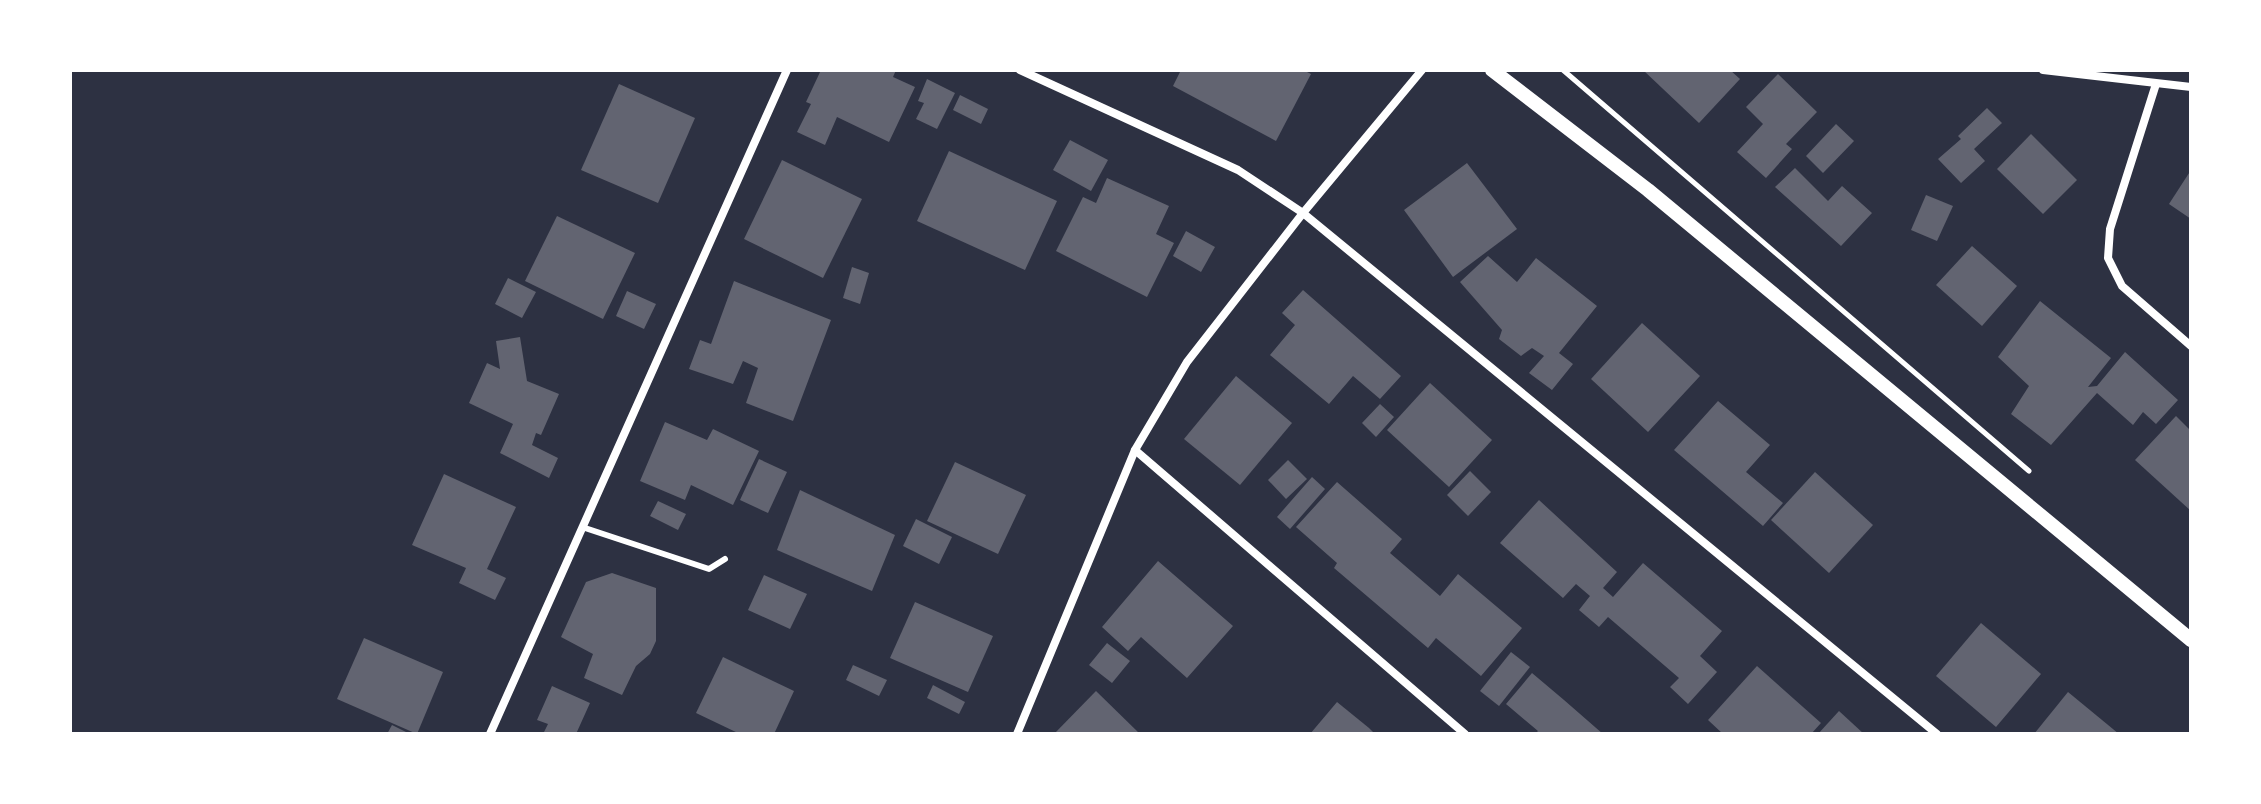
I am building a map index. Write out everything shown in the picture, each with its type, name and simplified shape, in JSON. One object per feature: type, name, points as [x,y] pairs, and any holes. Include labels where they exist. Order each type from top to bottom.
[{"type":"street","points":[[490,734],[787,70]]},
{"type":"street","points":[[1020,70],[1238,170],[1303,213],[1937,734]]},
{"type":"street","points":[[1017,734],[1135,450],[1187,362],[1303,213],[1422,70]]},
{"type":"street","points":[[1492,70],[1648,190],[2191,640]]},
{"type":"street","points":[[2043,70],[2191,87]]},
{"type":"street","points":[[2156,84],[2110,229],[2108,258],[2122,286],[2191,346]]},
{"type":"street","points":[[1135,450],[1465,734]]},
{"type":"lane","points":[[582,527],[709,569],[725,559]]},
{"type":"path","points":[[1563,70],[2033,474]]},
{"type":"building","points":[[821,70],[896,70],[893,77],[915,87],[889,142],[837,117],[825,145],[797,132],[811,104],[806,102]]},
{"type":"building","points":[[1181,70],[1303,70],[1311,74],[1276,141],[1173,86]]},
{"type":"building","points":[[1643,70],[1730,70],[1740,79],[1699,123]]},
{"type":"building","points":[[1778,74],[1817,112],[1786,144],[1792,149],[1766,178],[1737,152],[1763,124],[1746,107]]},
{"type":"building","points":[[927,79],[955,93],[937,129],[916,119],[924,103],[918,101]]},
{"type":"building","points":[[619,84],[695,118],[658,203],[581,170]]},
{"type":"building","points":[[960,95],[988,109],[981,124],[953,110]]},
{"type":"building","points":[[1987,108],[2002,123],[1974,149],[1985,161],[1961,183],[1938,159],[1961,139],[1958,136]]},
{"type":"building","points":[[1836,124],[1854,141],[1823,173],[1806,156]]},
{"type":"building","points":[[2031,134],[2077,180],[2043,214],[1997,169]]},
{"type":"building","points":[[1070,140],[1108,160],[1091,191],[1053,170]]},
{"type":"building","points":[[949,151],[1057,201],[1025,270],[917,221]]},
{"type":"building","points":[[782,160],[862,199],[823,278],[744,239]]},
{"type":"building","points":[[1467,163],[1517,229],[1453,277],[1404,210]]},
{"type":"building","points":[[1795,168],[1828,201],[1842,186],[1872,213],[1841,246],[1775,187]]},
{"type":"building","points":[[2191,170],[2191,219],[2169,204]]},
{"type":"building","points":[[1107,178],[1169,206],[1156,234],[1174,243],[1147,297],[1056,251],[1083,197],[1096,203]]},
{"type":"building","points":[[1926,195],[1953,206],[1937,241],[1911,230]]},
{"type":"building","points":[[557,216],[635,253],[603,319],[525,281]]},
{"type":"building","points":[[1186,231],[1215,247],[1201,272],[1173,256]]},
{"type":"building","points":[[1972,246],[2017,286],[1982,326],[1936,285]]},
{"type":"building","points":[[1488,256],[1517,282],[1536,258],[1597,306],[1559,353],[1573,364],[1552,390],[1529,373],[1544,356],[1532,348],[1521,356],[1499,339],[1502,330],[1460,282]]},
{"type":"building","points":[[852,267],[869,273],[860,304],[843,298]]},
{"type":"building","points":[[508,278],[536,292],[522,318],[495,304]]},
{"type":"building","points":[[734,281],[831,320],[793,421],[746,403],[758,368],[743,361],[733,384],[689,369],[700,340],[711,344]]},
{"type":"building","points":[[1303,290],[1401,376],[1380,399],[1353,376],[1329,404],[1270,355],[1295,325],[1282,313]]},
{"type":"building","points":[[627,291],[656,304],[644,329],[616,316]]},
{"type":"building","points":[[2040,301],[2111,358],[2088,387],[2097,386],[2125,352],[2178,400],[2156,424],[2143,412],[2133,425],[2097,393],[2051,445],[2011,414],[2029,386],[1998,357]]},
{"type":"building","points":[[1642,323],[1700,376],[1648,432],[1591,379]]},
{"type":"building","points":[[520,337],[527,381],[559,394],[541,435],[536,433],[532,445],[558,458],[549,478],[500,453],[513,424],[469,403],[487,363],[500,369],[496,341]]},
{"type":"building","points":[[1236,376],[1292,423],[1240,485],[1184,439]]},
{"type":"building","points":[[1430,383],[1492,440],[1449,487],[1387,430]]},
{"type":"building","points":[[1718,401],[1770,445],[1746,472],[1783,503],[1763,526],[1674,450]]},
{"type":"building","points":[[1380,404],[1394,417],[1376,437],[1362,423]]},
{"type":"building","points":[[2176,416],[2191,431],[2191,511],[2135,460]]},
{"type":"building","points":[[665,422],[707,440],[713,429],[759,451],[733,505],[691,485],[685,500],[640,481]]},
{"type":"building","points":[[759,459],[787,472],[768,513],[740,500]]},
{"type":"building","points":[[1288,460],[1307,479],[1286,499],[1268,480]]},
{"type":"building","points":[[955,462],[1026,495],[998,554],[927,521]]},
{"type":"building","points":[[1470,471],[1491,492],[1468,516],[1447,495]]},
{"type":"building","points":[[1815,472],[1873,525],[1829,573],[1771,520]]},
{"type":"building","points":[[444,474],[516,507],[487,569],[506,578],[495,600],[459,583],[466,568],[412,545]]},
{"type":"building","points":[[1312,477],[1325,489],[1290,529],[1277,517]]},
{"type":"building","points":[[1337,482],[1402,539],[1390,553],[1440,596],[1458,574],[1522,628],[1481,676],[1436,638],[1428,648],[1334,568],[1337,563],[1296,527]]},
{"type":"building","points":[[800,490],[895,535],[872,591],[777,550]]},
{"type":"building","points":[[1539,500],[1617,572],[1603,588],[1613,597],[1643,563],[1722,631],[1700,656],[1717,672],[1688,704],[1670,687],[1679,678],[1608,617],[1599,627],[1579,610],[1590,596],[1576,584],[1563,598],[1500,543]]},
{"type":"building","points":[[658,501],[686,514],[678,530],[650,516]]},
{"type":"building","points":[[916,519],[952,537],[939,564],[903,546]]},
{"type":"building","points":[[1158,561],[1233,626],[1187,678],[1141,637],[1128,651],[1102,627]]},
{"type":"building","points":[[612,573],[656,588],[656,641],[650,654],[636,666],[622,695],[584,678],[593,654],[561,637],[586,582]]},
{"type":"building","points":[[764,575],[807,594],[790,629],[748,610]]},
{"type":"building","points":[[915,602],[993,636],[968,692],[890,658]]},
{"type":"building","points":[[1981,623],[2041,674],[1996,727],[1936,676]]},
{"type":"building","points":[[364,638],[443,672],[417,734],[337,699]]},
{"type":"building","points":[[1107,643],[1130,661],[1112,683],[1089,665]]},
{"type":"building","points":[[1511,652],[1530,667],[1499,706],[1480,691]]},
{"type":"building","points":[[723,657],[794,691],[774,734],[740,734],[696,713]]},
{"type":"building","points":[[853,665],[887,680],[879,696],[846,680]]},
{"type":"building","points":[[1757,666],[1821,723],[1811,734],[1723,734],[1708,720]]},
{"type":"building","points":[[1532,673],[1603,734],[1535,734],[1538,731],[1506,704]]},
{"type":"building","points":[[933,685],[965,702],[959,714],[927,698]]},
{"type":"building","points":[[552,686],[590,703],[576,734],[543,734],[548,724],[537,720]]},
{"type":"building","points":[[1096,691],[1140,734],[1054,734]]},
{"type":"building","points":[[2068,692],[2119,734],[2034,734]]},
{"type":"building","points":[[1337,702],[1369,728],[1375,734],[1310,734]]},
{"type":"building","points":[[1839,711],[1864,734],[1818,734]]},
{"type":"building","points":[[392,725],[410,734],[387,734]]}]
